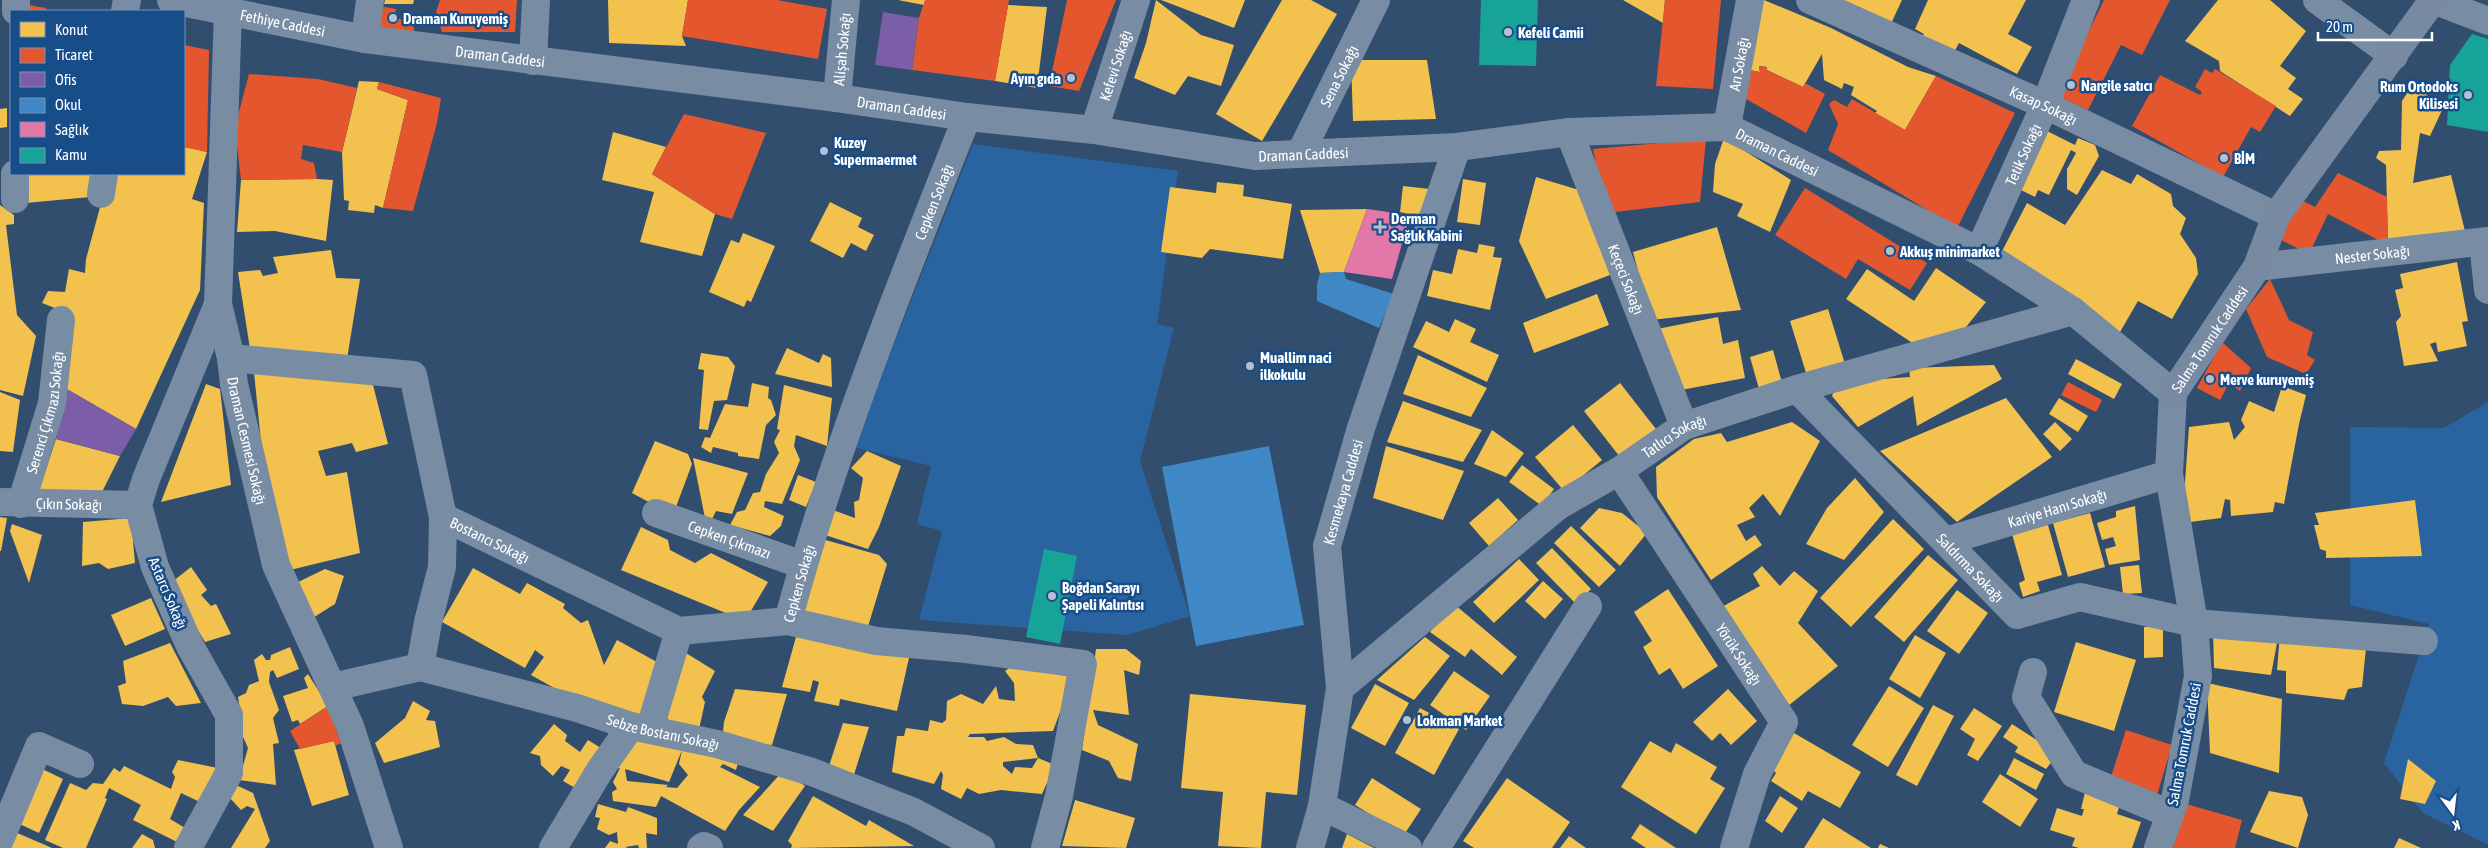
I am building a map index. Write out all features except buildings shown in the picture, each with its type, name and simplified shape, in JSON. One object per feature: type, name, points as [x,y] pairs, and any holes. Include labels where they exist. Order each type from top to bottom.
[{"type":"main road","name":"Salma Tomruk Caddesi","points":[[2173,393],[2257,267],[2276,216],[2433,0]]},
{"type":"street","name":"Fethiye Caddesi","points":[[171,0],[365,39]]},
{"type":"street","points":[[365,39],[370,0]]},
{"type":"street","points":[[533,61],[536,0]]},
{"type":"street","name":"Alişah Sokağı","points":[[837,98],[846,0]]},
{"type":"street","name":"Kefevi Sokağı","points":[[1094,130],[1136,0]]},
{"type":"street","name":"Sena Sokağı","points":[[1301,152],[1376,0]]},
{"type":"street","name":"Arı Sokağı","points":[[1726,127],[1750,0]]},
{"type":"street","name":"Kasap Sokağı","points":[[1810,0],[2045,105],[2276,216]]},
{"type":"street","name":"Tetik Sokağı","points":[[1979,251],[2045,105],[2086,0]]},
{"type":"street","points":[[2317,0],[2394,56]]},
{"type":"street","points":[[2433,0],[2488,21]]},
{"type":"street","name":"Draman Cesmesi Sokağı","points":[[228,12],[218,304],[231,358],[234,384],[276,565],[350,726],[389,848]]},
{"type":"street","name":"Draman Caddesi","points":[[365,39],[837,98],[967,117],[1094,130],[1254,156],[1301,152],[1457,147],[1569,132],[1726,127],[1979,251],[2073,311],[2173,393]]},
{"type":"street","name":"Cepken Sokağı","points":[[967,117],[882,329],[803,565],[788,621],[876,641],[966,649],[1083,664],[1059,796],[1044,848]]},
{"type":"street","name":"Keçeci Sokağı","points":[[1569,132],[1684,426]]},
{"type":"street","name":"Kesmekaya Caddesi","points":[[1310,848],[1322,806],[1340,688],[1327,546],[1361,428],[1457,147]]},
{"type":"street","points":[[2486,241],[2488,290]]},
{"type":"street","name":"Nester Sokağı","points":[[2257,267],[2486,241]]},
{"type":"street","points":[[138,505],[146,479],[218,304]]},
{"type":"street","name":"Tatlıcı Sokağı","points":[[1340,688],[1558,506],[1619,471],[1684,426],[1797,389],[2073,311]]},
{"type":"street","name":"Serenci Çıkmazı Sokağı","points":[[11,503],[52,403],[62,320]]},
{"type":"street","name":"Bostancı Sokağı","points":[[231,358],[412,375],[443,517],[679,631]]},
{"type":"street","name":"Saldırma Sokağı","points":[[1797,389],[2017,615],[2080,598],[2194,623]]},
{"type":"street","name":"Salma Tomruk Caddesi","points":[[2158,848],[2175,800],[2198,676],[2194,623],[2169,474],[2173,393]]},
{"type":"street","name":"Yörük Sokağı","points":[[1619,471],[1784,722],[1757,774],[1734,848]]},
{"type":"street","name":"Kariye Hanı Sokağı","points":[[1946,541],[2169,474]]},
{"type":"street","name":"Çıkın Sokağı","points":[[11,503],[138,505]]},
{"type":"street","name":"Astarcı Sokağı","points":[[138,505],[154,568],[190,646],[228,715],[229,773],[188,848]]},
{"type":"street","name":"Cepken Çıkmazı","points":[[656,513],[803,565]]},
{"type":"street","points":[[420,667],[428,622],[442,567],[443,517]]},
{"type":"street","points":[[1436,848],[1588,606]]},
{"type":"street","points":[[553,848],[600,770],[640,727],[679,631],[788,621]]},
{"type":"street","points":[[2194,623],[2424,641]]},
{"type":"street","name":"Sebze Bostanı Sokağı","points":[[333,687],[420,667],[577,708],[640,727],[717,744],[812,772],[914,812],[981,848]]},
{"type":"street","points":[[2033,672],[2026,697],[2074,774],[2170,814]]},
{"type":"street","points":[[0,840],[39,746],[80,764]]},
{"type":"street","points":[[1322,806],[1408,848]]},
{"type":"street","points":[[701,848],[704,846],[709,848]]},
{"type":"shaded area","points":[[973,144],[1178,171],[1157,324],[1174,328],[1140,461],[1190,616],[1127,635],[919,620],[942,531],[917,524],[931,466],[853,447]]},
{"type":"shaded area","points":[[2488,402],[2488,845],[2423,813],[2384,763],[2429,624],[2350,605],[2350,427],[2444,428]]},
{"type":"place","name":"Draman Kuruyemiş","points":[[393,18]]},
{"type":"place","name":"Kefeli Camii","points":[[1508,32]]},
{"type":"place","name":"Ayın gıda","points":[[1071,78]]},
{"type":"place","name":"Nargile satıcı","points":[[2071,85]]},
{"type":"place","name":"Rum Ortodoks Kilisesi","points":[[2468,95]]},
{"type":"place","name":"Kuzey Supermaermet","points":[[824,151]]},
{"type":"place","name":"BİM","points":[[2224,158]]},
{"type":"place","name":"Derman Sağlık Kabini","points":[[1380,227]]},
{"type":"place","name":"Akkuş minimarket","points":[[1890,251]]},
{"type":"place","name":"Muallim naci ilkokulu","points":[[1250,366]]},
{"type":"place","name":"Merve kuruyemiş","points":[[2210,379]]},
{"type":"place","name":"Boğdan Sarayı Şapeli Kalıntısı","points":[[1052,596]]},
{"type":"place","name":"Lokman Market","points":[[1407,720]]}]
